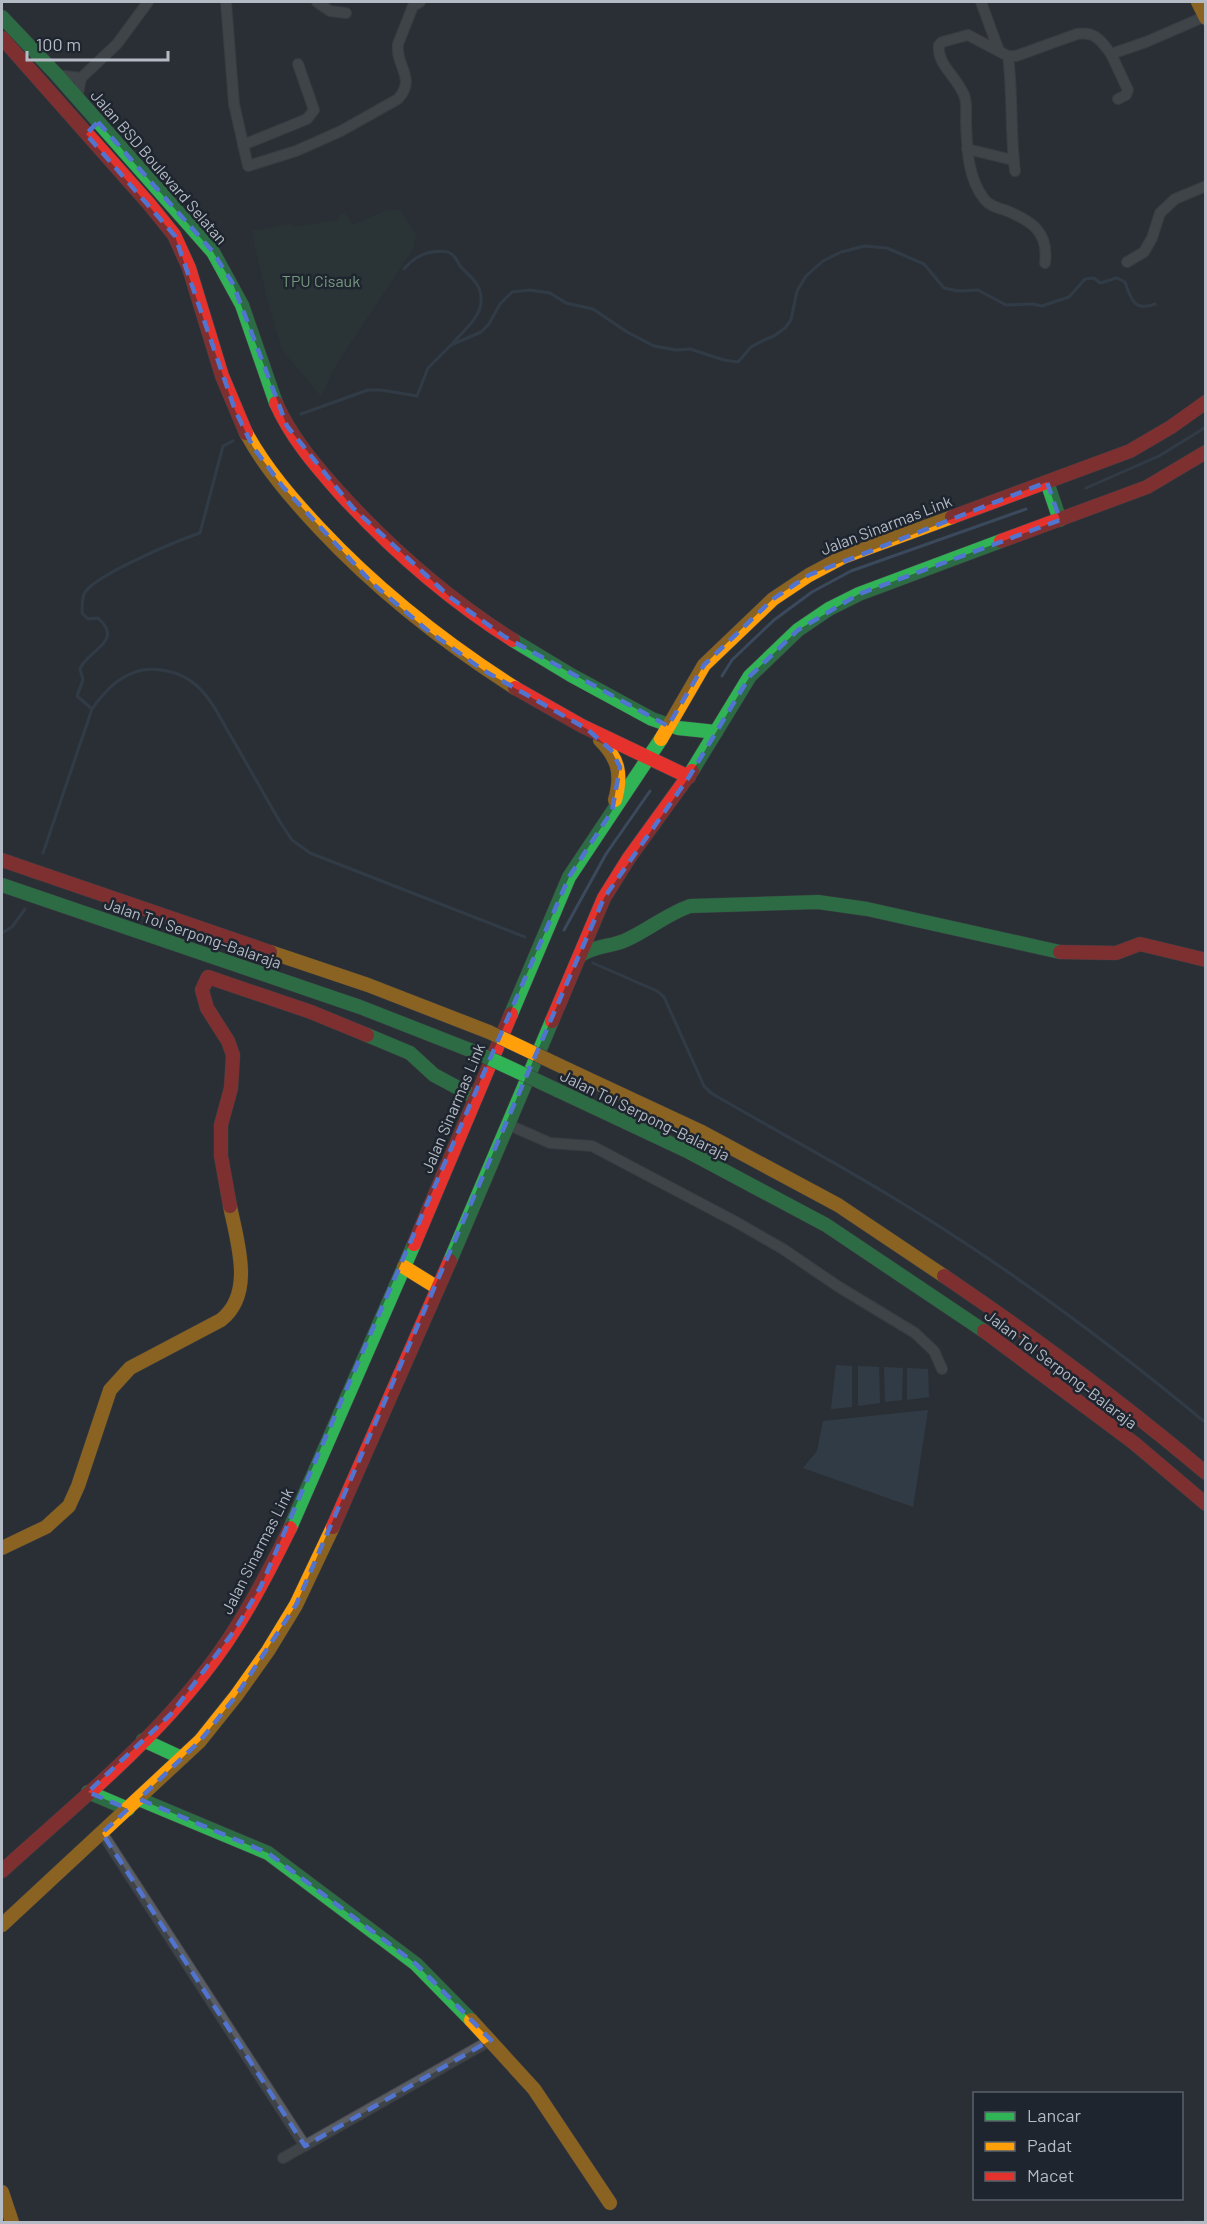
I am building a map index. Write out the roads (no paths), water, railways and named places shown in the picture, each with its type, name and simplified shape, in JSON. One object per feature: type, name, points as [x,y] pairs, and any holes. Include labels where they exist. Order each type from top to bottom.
[{"type":"main road","points":[[1198,2],[1205,17]]},
{"type":"main road","name":"Jalan BSD Boulevard Selatan","points":[[2,17],[57,75],[213,252],[233,284],[249,323],[271,394],[287,426],[314,463],[353,508],[400,555],[451,598],[505,637],[573,678],[668,726],[716,732]]},
{"type":"main road","name":"Jalan BSD Boulevard Selatan","points":[[2,38],[175,236],[189,267],[235,410],[254,447],[324,535],[374,584],[427,630],[483,670],[554,712],[648,760],[689,777]]},
{"type":"main road","points":[[86,134],[98,122]]},
{"type":"main road","name":"Jalan Sinarmas Link","points":[[2,1871],[171,1714],[235,1630],[261,1586],[289,1529],[404,1267],[569,878],[612,810],[648,760],[704,665],[773,599],[808,575],[843,557],[1130,451],[1171,427],[1206,402]]},
{"type":"main road","points":[[2,1925],[200,1741],[268,1652],[296,1605],[325,1546],[604,898],[622,868],[689,777],[750,676],[798,630],[829,609],[859,594],[1147,487],[1206,452]]},
{"type":"main road","points":[[1047,482],[1060,520]]},
{"type":"main road","points":[[587,729],[611,750],[620,767],[621,782],[612,810]]},
{"type":"main road","name":"Jalan Tol Serpong–Balaraja","points":[[2,860],[368,985],[489,1032],[700,1131],[838,1205],[1005,1317],[1149,1425],[1206,1473]]},
{"type":"main road","name":"Jalan Tol Serpong–Balaraja","points":[[2,885],[360,1007],[480,1054],[689,1152],[826,1226],[992,1336],[1134,1443],[1206,1504]]},
{"type":"main road","points":[[579,957],[593,946],[619,943],[675,911],[690,906],[818,902],[867,909],[1055,952],[1116,953],[1140,944],[1206,960]]},
{"type":"main road","points":[[2,1548],[46,1527],[69,1506],[78,1486],[110,1390],[118,1378],[130,1368],[221,1320],[230,1313],[239,1294],[242,1268],[221,1156],[221,1125],[231,1088],[233,1055],[228,1041],[207,1008],[202,990],[208,977],[311,1012],[410,1053],[434,1075],[475,1097]]},
{"type":"main road","points":[[404,1267],[438,1288]]},
{"type":"main road","points":[[143,1740],[182,1758]]},
{"type":"main road","points":[[88,1792],[128,1809]]},
{"type":"main road","points":[[139,1799],[268,1852],[416,1964],[534,2089],[610,2203]]},
{"type":"main road","points":[[2,2192],[12,2223]]},
{"type":"street","points":[[77,99],[81,78],[117,44],[148,2]]},
{"type":"street","points":[[226,2],[234,104],[248,166],[296,151],[341,131],[398,99],[405,91],[407,82],[397,50],[398,44],[413,6],[420,2]]},
{"type":"street","points":[[316,2],[330,11],[346,14]]},
{"type":"street","points":[[967,149],[1014,166],[1004,53],[981,2]]},
{"type":"street","points":[[1110,54],[1146,42],[1205,17]]},
{"type":"street","points":[[1045,263],[1047,249],[1037,229],[1028,222],[988,203],[975,185],[967,149],[965,98],[940,58],[939,45],[942,42],[968,35],[1004,53],[1016,56],[1086,32],[1097,37],[1110,54],[1128,90],[1126,95],[1118,99]]},
{"type":"street","points":[[243,145],[311,116],[314,110],[298,64]]},
{"type":"street","points":[[57,75],[81,78]]},
{"type":"street","points":[[1127,262],[1144,252],[1152,238],[1160,213],[1175,199],[1206,186]]},
{"type":"street","points":[[507,1124],[550,1143],[592,1146],[783,1249],[839,1287],[915,1333],[934,1351],[942,1369]]},
{"type":"street","points":[[102,1833],[305,2146]]},
{"type":"street","points":[[283,2158],[490,2040]]},
{"type":"water","points":[[836,1365],[852,1366],[852,1407],[831,1409]]},
{"type":"water","points":[[858,1366],[879,1367],[880,1403],[858,1406]]},
{"type":"water","points":[[884,1367],[903,1368],[902,1400],[885,1402]]},
{"type":"water","points":[[907,1368],[928,1369],[929,1397],[907,1400]]},
{"type":"water","points":[[928,1410],[913,1507],[803,1468],[817,1451],[823,1421]]},
{"type":"waterway","points":[[301,414],[368,390],[417,396],[428,368],[451,345],[481,332],[489,324],[500,304],[512,292],[530,290],[550,293],[566,303],[593,309],[627,332],[654,346],[676,350],[690,349],[738,362],[751,347],[785,328],[791,320],[797,291],[806,276],[823,261],[841,252],[865,246],[887,248],[924,264],[944,288],[958,291],[978,290],[1006,305],[1042,306],[1069,297],[1085,279],[1094,278],[1100,283],[1117,278],[1125,282],[1132,299],[1138,305],[1155,304]]},
{"type":"waterway","points":[[404,269],[422,255],[431,252],[446,252],[453,255],[477,285],[481,295],[478,313],[453,343]]},
{"type":"waterway","points":[[1086,488],[1159,456],[1206,427]]},
{"type":"waterway","points":[[92,709],[77,696],[83,680],[80,669],[106,640],[108,633],[98,618],[88,619],[82,613],[84,594],[90,586],[119,569],[200,533],[223,446],[233,441]]},
{"type":"waterway","points":[[722,676],[732,660],[774,620],[812,592],[851,571],[1026,509]]},
{"type":"waterway","points":[[43,853],[92,709],[107,691],[124,677],[143,670],[167,671],[189,680],[207,697],[292,840],[310,853],[525,937]]},
{"type":"waterway","points":[[564,930],[606,854],[650,791]]},
{"type":"waterway","points":[[2,933],[12,927],[25,909]]},
{"type":"waterway","points":[[593,963],[657,991],[664,997],[704,1086],[711,1093],[870,1184],[974,1249],[1131,1362],[1206,1423]]},
{"type":"waterway","points":[[1201,2222],[1206,2221]]},
{"type":"waterway","points":[[1183,2222],[1191,2222]]},
{"type":"park label","name":"TPU Cisauk","points":[[321,281]]}]
